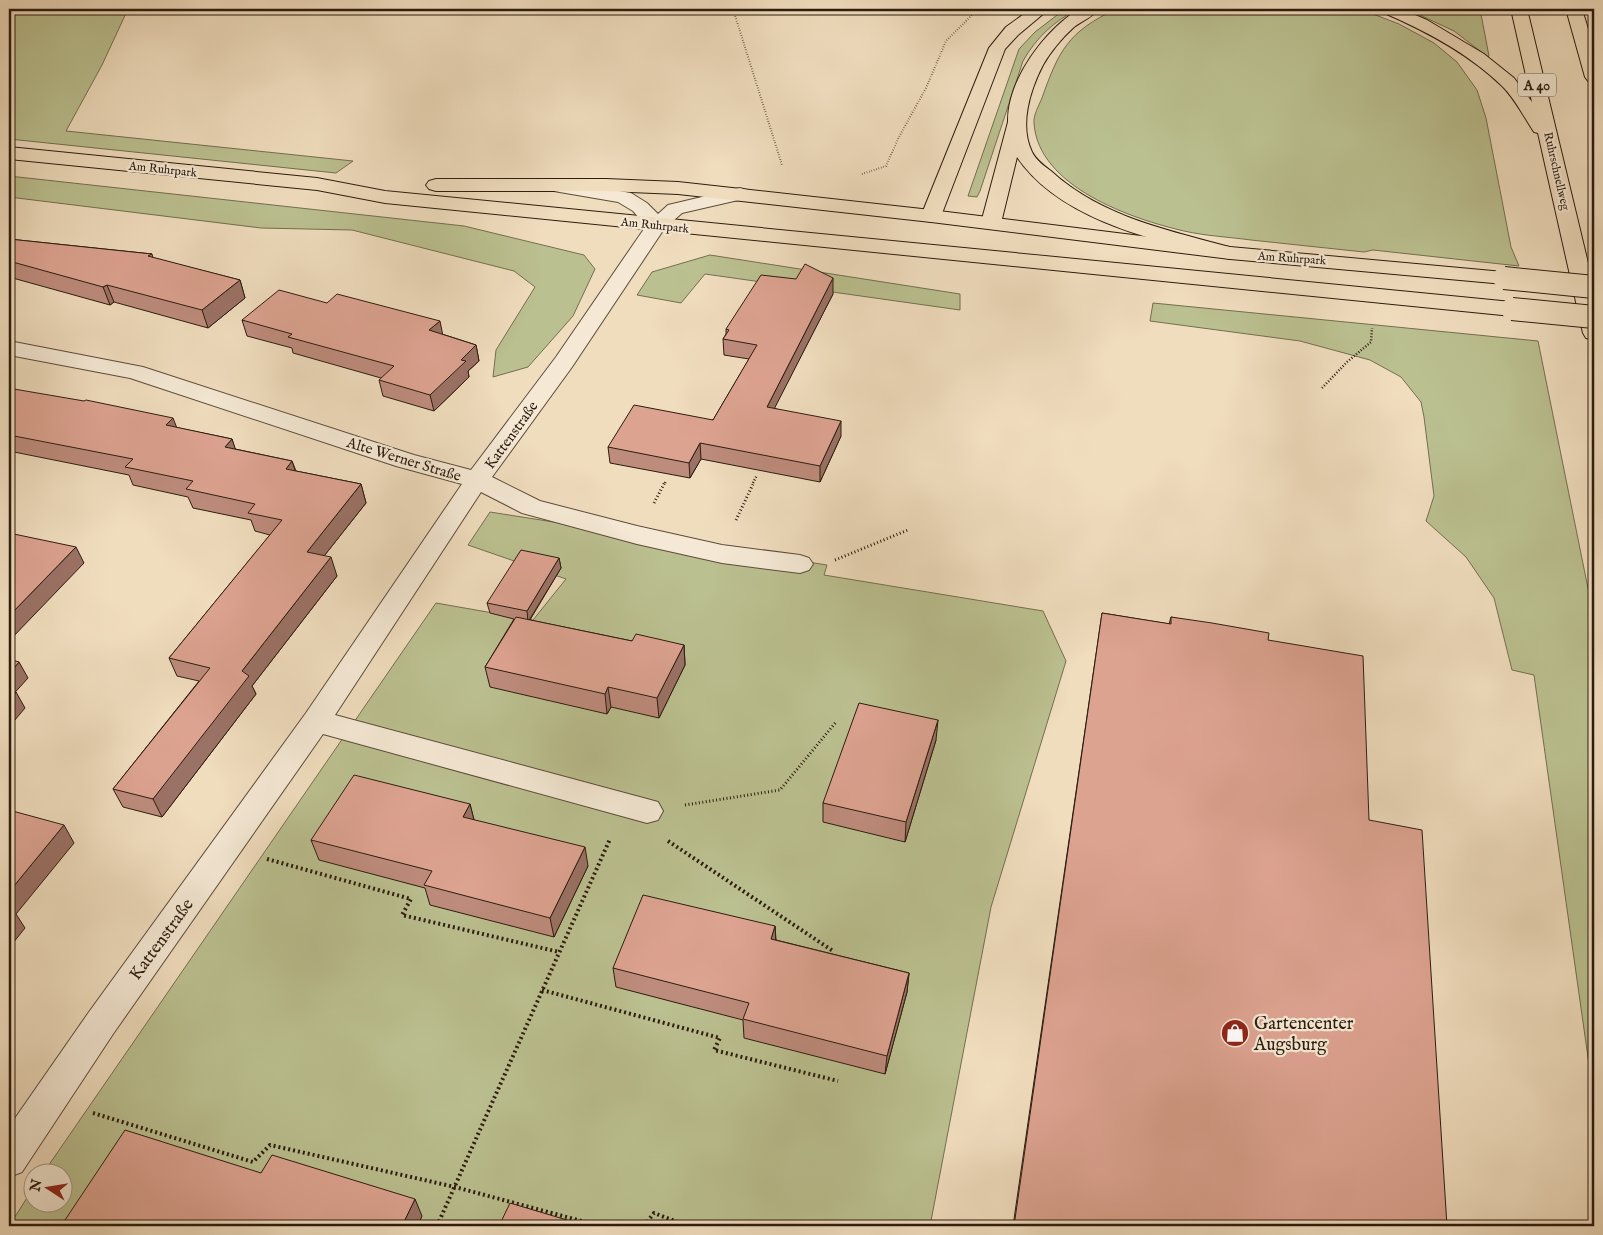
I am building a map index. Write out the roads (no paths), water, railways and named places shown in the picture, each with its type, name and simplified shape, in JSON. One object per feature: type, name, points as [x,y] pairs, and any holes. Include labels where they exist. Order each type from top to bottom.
[{"type":"main road","points":[[931,216],[997,48],[1012,31],[1040,9]]},
{"type":"main road","points":[[994,258],[991,223],[1027,80],[1042,52],[1056,34],[1090,9]]},
{"type":"main road","points":[[1388,9],[1421,23],[1448,38],[1478,58],[1508,82],[1546,137],[1554,161]]},
{"type":"main road","name":"Ruhrschnellweg","points":[[1519,9],[1594,333]]},
{"type":"main road","points":[[1574,9],[1594,77]]},
{"type":"main road","points":[[1016,118],[1023,152],[1052,185],[1086,207],[1124,222],[1230,253]]},
{"type":"main road","name":"Am Ruhrpark","points":[[9,153],[317,184],[385,197],[1594,317]]},
{"type":"main road","name":"Am Ruhrpark","points":[[317,184],[389,183],[464,186],[550,185],[678,188],[991,223],[1230,253],[1594,287]]},
{"type":"main road","name":"Am Ruhrpark","points":[[931,216],[994,258]]},
{"type":"street","points":[[550,185],[624,197],[640,207],[657,225]]},
{"type":"street","name":"Kattenstraße","points":[[9,1159],[101,1023],[316,721],[477,480],[564,362],[657,225],[675,209],[740,194]]},
{"type":"street","name":"Alte Werner Straße","points":[[9,348],[135,372],[405,461],[477,480],[531,507],[637,535],[722,554],[800,564]]},
{"type":"street","points":[[316,721],[636,808]]},
{"type":"place","name":"Gartencenter Augsburg","points":[[1235,1033]]}]
